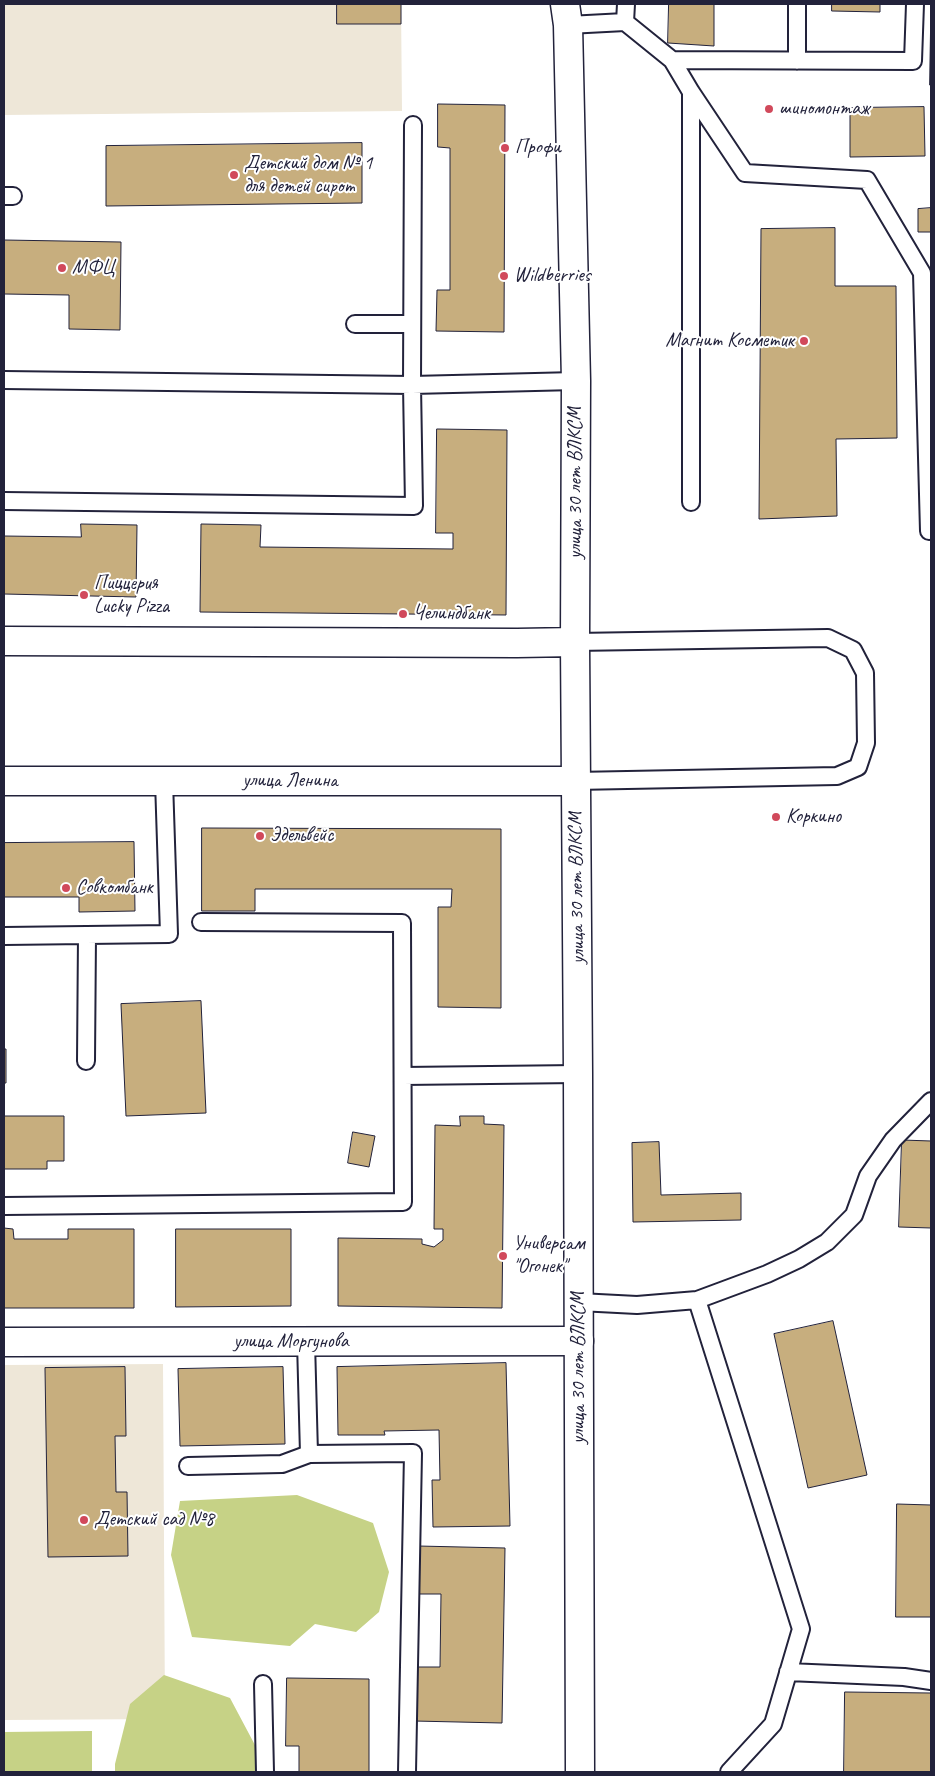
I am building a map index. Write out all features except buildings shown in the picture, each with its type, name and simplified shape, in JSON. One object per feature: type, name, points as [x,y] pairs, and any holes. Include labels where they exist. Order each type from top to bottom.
[{"type":"main road","name":"улица 30 лет ВЛКСМ","points":[[566,14],[576,381],[575,781],[578,1074],[580,1772]]},
{"type":"main road","points":[[4,641],[575,642]]},
{"type":"main road","name":"улица Ленина","points":[[4,781],[575,781]]},
{"type":"main road","name":"улица Моргунова","points":[[4,1342],[579,1341]]},
{"type":"lane","points":[[625,22],[626,4]]},
{"type":"lane","points":[[797,4],[797,61]]},
{"type":"lane","points":[[672,60],[913,61],[915,4]]},
{"type":"lane","points":[[566,14],[625,22],[672,60],[691,92],[745,172],[867,180],[922,274],[929,531]]},
{"type":"lane","points":[[691,92],[691,502]]},
{"type":"lane","points":[[4,500],[414,506],[412,385],[413,125]]},
{"type":"lane","points":[[355,324],[412,324]]},
{"type":"lane","points":[[4,380],[412,385],[576,381]]},
{"type":"lane","points":[[575,642],[828,638],[853,650],[865,673],[866,743],[858,767],[838,776],[575,781]]},
{"type":"lane","points":[[4,936],[169,934],[164,781]]},
{"type":"lane","points":[[4,1206],[403,1202],[402,923],[201,922]]},
{"type":"lane","points":[[86,1061],[87,935]]},
{"type":"lane","points":[[403,1076],[578,1074]]},
{"type":"lane","points":[[579,1302],[637,1305],[697,1300],[767,1274],[799,1259],[827,1242],[854,1215],[868,1176],[893,1140],[931,1101]]},
{"type":"lane","points":[[697,1300],[801,1629],[773,1724],[729,1772]]},
{"type":"lane","points":[[306,1342],[309,1454]]},
{"type":"lane","points":[[188,1466],[282,1464],[309,1454],[413,1453],[407,1772]]},
{"type":"lane","points":[[788,1672],[931,1681]]},
{"type":"lane","points":[[263,1684],[265,1772]]},
{"type":"shaded area","points":[[4,4],[401,4],[402,111],[4,115]]},
{"type":"shaded area","name":"Детский сад №8","points":[[163,1364],[165,1719],[4,1720],[4,1365]]},
{"type":"green space","points":[[297,1495],[373,1523],[389,1572],[379,1612],[356,1632],[315,1624],[290,1646],[192,1637],[171,1555],[180,1501]]},
{"type":"green space","points":[[164,1675],[230,1698],[256,1747],[260,1772],[115,1772],[115,1764],[130,1704]]},
{"type":"green space","points":[[92,1731],[92,1772],[4,1772],[4,1732]]},
{"type":"place","name":"шиномонтаж","points":[[769,109]]},
{"type":"place","name":"Профи","points":[[505,148]]},
{"type":"place","name":"Детский дом № 1 для детей сирот","points":[[234,175]]},
{"type":"place","name":"МФЦ","points":[[62,268]]},
{"type":"place","name":"Wildberries","points":[[504,276]]},
{"type":"place","name":"Магнит Косметик","points":[[804,341]]},
{"type":"place","name":"Пиццерия Lucky Pizza","points":[[84,595]]},
{"type":"place","name":"Челиндбанк","points":[[403,614]]},
{"type":"place","name":"Коркино","points":[[776,817]]},
{"type":"place","name":"Эдельвейс","points":[[260,836]]},
{"type":"place","name":"Совкомбанк","points":[[66,888]]},
{"type":"place","name":"Универсам \"Огонек\"","points":[[503,1256]]},
{"type":"place","name":"Детский сад №8","points":[[84,1520]]}]
